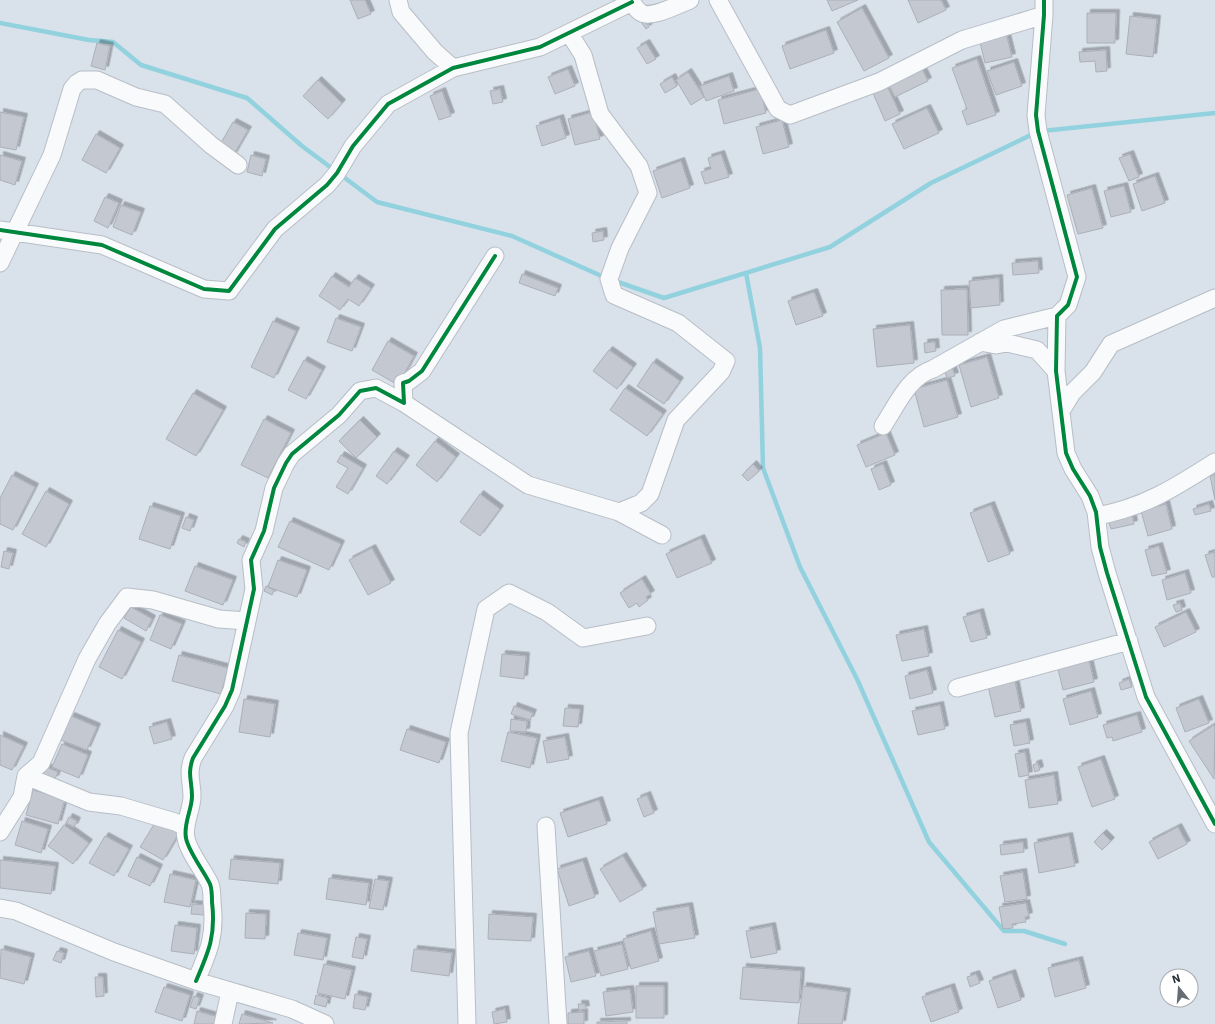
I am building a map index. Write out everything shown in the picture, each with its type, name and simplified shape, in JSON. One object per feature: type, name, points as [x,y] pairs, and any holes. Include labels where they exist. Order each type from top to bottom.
[{"type":"street","points":[[398,0],[401,12],[435,52],[453,68]]},
{"type":"street","points":[[8,232],[102,245],[204,289],[229,291],[275,229],[327,185],[337,173],[353,146],[388,104],[453,68],[540,47],[631,1],[640,13],[654,14],[690,0]]},
{"type":"street","points":[[718,0],[778,109],[790,116],[879,82],[962,40],[1044,7],[1036,115],[1038,131],[1077,277],[1068,305],[1058,316],[1004,329],[933,369],[923,372],[906,388],[883,426]]},
{"type":"street","points":[[569,33],[583,55],[600,114],[639,166],[648,193],[620,248],[609,279],[614,296],[678,323],[726,361],[721,372],[676,420],[650,494],[641,503],[619,512]]},
{"type":"street","points":[[0,263],[4,253],[8,232],[52,154],[72,89],[82,80],[97,80],[136,97],[165,104],[177,113],[200,136],[238,165]]},
{"type":"street","points":[[404,403],[403,383],[409,381],[422,371],[495,256]]},
{"type":"street","points":[[1061,411],[1072,393],[1093,372],[1111,344],[1215,298]]},
{"type":"street","points":[[1058,316],[1056,371],[1066,453],[1073,469],[1090,496],[1097,516],[1100,547],[1146,697],[1215,824]]},
{"type":"street","points":[[980,342],[996,345],[1007,343],[1037,350],[1056,371]]},
{"type":"street","points":[[196,981],[210,950],[214,917],[211,885],[188,843],[185,827],[191,812],[192,795],[189,767],[232,690],[254,588],[250,560],[264,531],[274,488],[292,454],[339,415],[360,391],[376,388],[404,403],[528,485],[619,512],[662,535]]},
{"type":"street","points":[[1097,516],[1121,512],[1159,496],[1215,462]]},
{"type":"street","points":[[467,1024],[459,733],[486,609],[510,593],[547,612],[583,638],[647,626]]},
{"type":"street","points":[[0,832],[22,797],[26,776],[41,763],[87,659],[108,624],[127,597],[153,600],[219,619],[246,622]]},
{"type":"street","points":[[957,688],[1129,641]]},
{"type":"street","points":[[26,776],[88,802],[121,806],[175,822],[185,827]]},
{"type":"street","points":[[546,826],[558,1024]]},
{"type":"street","points":[[0,908],[16,911],[114,952],[230,992],[292,1009],[325,1024]]},
{"type":"street","points":[[223,1024],[230,992]]},
{"type":"building","points":[[350,0],[365,0],[371,14],[358,19]]},
{"type":"building","points":[[827,0],[858,0],[832,11]]},
{"type":"building","points":[[908,0],[941,0],[946,10],[918,23]]},
{"type":"building","points":[[862,8],[889,58],[864,71],[837,22]]},
{"type":"building","points":[[1087,13],[1116,13],[1115,43],[1087,43]]},
{"type":"building","points":[[1130,16],[1157,19],[1153,57],[1126,54]]},
{"type":"building","points":[[644,20],[649,27],[646,29],[641,22]]},
{"type":"building","points":[[826,30],[834,53],[790,69],[782,46]]},
{"type":"building","points":[[1006,33],[1012,57],[985,63],[979,38]]},
{"type":"building","points":[[97,43],[110,46],[105,70],[91,66]]},
{"type":"building","points":[[646,43],[656,59],[647,64],[637,48]]},
{"type":"building","points":[[1106,50],[1107,71],[1096,72],[1095,61],[1080,62],[1079,52]]},
{"type":"building","points":[[977,59],[996,115],[967,125],[962,111],[967,109],[952,68]]},
{"type":"building","points":[[1014,62],[1022,86],[996,95],[987,71]]},
{"type":"building","points":[[921,67],[928,81],[895,97],[888,83]]},
{"type":"building","points":[[568,69],[575,86],[555,94],[548,77]]},
{"type":"building","points":[[688,72],[704,97],[691,105],[676,80]]},
{"type":"building","points":[[729,76],[734,91],[706,101],[700,86]]},
{"type":"building","points":[[672,77],[677,86],[665,93],[660,84]]},
{"type":"building","points":[[318,80],[342,103],[328,119],[303,96]]},
{"type":"building","points":[[887,86],[900,114],[885,121],[873,93]]},
{"type":"building","points":[[500,89],[503,102],[493,104],[490,91]]},
{"type":"building","points":[[760,89],[766,113],[724,124],[718,100]]},
{"type":"building","points":[[442,91],[451,116],[439,120],[430,96]]},
{"type":"building","points":[[927,108],[939,133],[904,149],[892,124]]},
{"type":"building","points":[[0,112],[24,117],[16,150],[0,147]]},
{"type":"building","points":[[593,112],[600,139],[575,145],[568,119]]},
{"type":"building","points":[[560,118],[566,138],[542,146],[536,126]]},
{"type":"building","points":[[782,120],[789,147],[763,154],[756,127]]},
{"type":"building","points":[[233,122],[248,130],[233,156],[218,148]]},
{"type":"building","points":[[96,134],[120,148],[106,173],[82,160]]},
{"type":"building","points":[[721,154],[729,177],[705,184],[701,172],[711,169],[708,158]]},
{"type":"building","points":[[1130,154],[1139,177],[1129,181],[1119,158]]},
{"type":"building","points":[[0,155],[22,161],[15,185],[0,180]]},
{"type":"building","points":[[251,155],[266,159],[262,176],[247,172]]},
{"type":"building","points":[[681,161],[690,188],[662,198],[653,171]]},
{"type":"building","points":[[1155,176],[1165,203],[1142,211],[1133,184]]},
{"type":"building","points":[[1124,186],[1131,212],[1111,217],[1104,191]]},
{"type":"building","points":[[1092,188],[1103,228],[1078,234],[1067,195]]},
{"type":"building","points":[[105,197],[119,203],[108,228],[94,221]]},
{"type":"building","points":[[121,205],[141,212],[132,235],[113,227]]},
{"type":"building","points":[[603,231],[604,240],[593,242],[592,233]]},
{"type":"building","points":[[1038,261],[1039,273],[1013,275],[1012,263]]},
{"type":"building","points":[[522,274],[558,288],[555,296],[519,283]]},
{"type":"building","points":[[332,276],[349,287],[355,278],[371,288],[359,306],[348,299],[340,310],[319,296]]},
{"type":"building","points":[[999,278],[1000,305],[971,308],[969,281]]},
{"type":"building","points":[[967,289],[968,335],[942,335],[941,290]]},
{"type":"building","points":[[814,292],[823,316],[796,325],[788,301]]},
{"type":"building","points":[[336,318],[361,327],[352,351],[327,342]]},
{"type":"building","points":[[273,321],[296,331],[274,378],[251,367]]},
{"type":"building","points":[[910,325],[914,363],[877,367],[873,329]]},
{"type":"building","points":[[388,341],[414,356],[398,385],[372,370]]},
{"type":"building","points":[[935,342],[936,351],[925,353],[924,343]]},
{"type":"building","points":[[609,350],[633,367],[617,389],[593,371]]},
{"type":"building","points":[[987,357],[999,398],[971,407],[959,365]]},
{"type":"building","points":[[304,360],[322,370],[306,399],[288,390]]},
{"type":"building","points":[[653,362],[680,381],[664,404],[637,386]]},
{"type":"building","points":[[952,367],[955,376],[947,378],[944,369]]},
{"type":"building","points":[[947,380],[958,417],[924,427],[914,389]]},
{"type":"building","points":[[625,388],[663,414],[647,436],[610,410]]},
{"type":"building","points":[[193,393],[223,410],[196,456],[166,439]]},
{"type":"building","points":[[264,419],[291,433],[268,478],[241,465]]},
{"type":"building","points":[[360,420],[377,437],[356,458],[339,441]]},
{"type":"building","points":[[886,433],[895,455],[866,467],[857,445]]},
{"type":"building","points":[[435,441],[456,457],[437,482],[416,465]]},
{"type":"building","points":[[394,451],[406,459],[387,484],[376,476]]},
{"type":"building","points":[[341,455],[363,468],[348,494],[336,487],[348,468],[337,462]]},
{"type":"building","points":[[753,464],[759,471],[748,481],[742,475]]},
{"type":"building","points":[[883,464],[891,485],[879,490],[871,469]]},
{"type":"building","points":[[12,475],[35,487],[13,530],[0,524],[0,498]]},
{"type":"building","points":[[1215,475],[1215,500],[1210,476]]},
{"type":"building","points":[[46,491],[69,504],[46,547],[22,534]]},
{"type":"building","points":[[480,494],[500,509],[480,536],[460,522]]},
{"type":"building","points":[[1166,504],[1172,529],[1148,536],[1141,511]]},
{"type":"building","points":[[1209,504],[1211,511],[1195,515],[1193,509]]},
{"type":"building","points":[[991,505],[1010,554],[988,562],[970,513]]},
{"type":"building","points":[[150,506],[181,516],[170,549],[139,539]]},
{"type":"building","points":[[1132,515],[1134,524],[1111,529],[1108,520]]},
{"type":"building","points":[[186,517],[194,520],[190,531],[182,528]]},
{"type":"building","points":[[290,521],[341,544],[329,570],[278,547]]},
{"type":"building","points":[[701,538],[712,563],[677,578],[666,554]]},
{"type":"building","points":[[239,539],[246,542],[244,547],[237,543]]},
{"type":"building","points":[[1159,546],[1167,573],[1152,576],[1145,550]]},
{"type":"building","points":[[372,548],[391,583],[368,595],[349,560]]},
{"type":"building","points":[[4,551],[13,553],[9,569],[1,567]]},
{"type":"building","points":[[1215,552],[1215,577],[1212,577],[1205,555]]},
{"type":"building","points":[[278,560],[307,570],[297,597],[268,587]]},
{"type":"building","points":[[195,566],[233,580],[223,605],[185,591]]},
{"type":"building","points":[[1185,573],[1191,593],[1167,600],[1162,580]]},
{"type":"building","points":[[642,579],[651,594],[646,597],[648,600],[639,607],[637,603],[629,608],[620,593]]},
{"type":"building","points":[[266,586],[274,590],[272,595],[264,591]]},
{"type":"building","points":[[1180,603],[1182,610],[1176,612],[1173,605]]},
{"type":"building","points":[[131,607],[152,619],[146,631],[124,618]]},
{"type":"building","points":[[980,612],[987,638],[971,642],[963,617]]},
{"type":"building","points":[[1186,612],[1196,632],[1164,647],[1155,627]]},
{"type":"building","points":[[160,615],[182,624],[171,649],[150,640]]},
{"type":"building","points":[[924,629],[929,656],[902,661],[896,635]]},
{"type":"building","points":[[118,630],[141,642],[122,679],[99,667]]},
{"type":"building","points":[[502,654],[526,656],[524,679],[500,676]]},
{"type":"building","points":[[179,655],[228,668],[221,694],[172,681]]},
{"type":"building","points":[[1089,661],[1094,682],[1063,690],[1058,669]]},
{"type":"building","points":[[927,670],[933,693],[910,699],[905,676]]},
{"type":"building","points":[[1129,679],[1132,687],[1121,690],[1119,683]]},
{"type":"building","points":[[1015,681],[1021,711],[995,717],[988,686]]},
{"type":"building","points":[[1091,691],[1098,717],[1070,725],[1063,699]]},
{"type":"building","points":[[244,699],[275,704],[270,737],[239,732]]},
{"type":"building","points":[[1199,699],[1209,723],[1185,732],[1176,708]]},
{"type":"building","points":[[940,705],[945,729],[918,735],[912,711]]},
{"type":"building","points":[[514,706],[533,713],[530,720],[511,714]]},
{"type":"building","points":[[565,708],[580,709],[578,727],[563,726]]},
{"type":"building","points":[[1137,715],[1142,732],[1113,741],[1112,737],[1107,738],[1103,725]]},
{"type":"building","points":[[71,716],[97,727],[87,750],[61,740]]},
{"type":"building","points":[[511,719],[527,721],[526,732],[510,731]]},
{"type":"building","points":[[167,722],[172,739],[154,744],[149,727]]},
{"type":"building","points":[[1026,722],[1030,743],[1014,746],[1010,725]]},
{"type":"building","points":[[1214,725],[1215,726],[1214,779],[1189,741]]},
{"type":"building","points":[[407,729],[446,742],[439,763],[400,750]]},
{"type":"building","points":[[508,732],[537,738],[530,768],[501,761]]},
{"type":"building","points":[[0,735],[24,746],[12,770],[0,765]]},
{"type":"building","points":[[565,737],[569,759],[547,763],[543,741]]},
{"type":"building","points":[[62,744],[88,755],[79,778],[52,767]]},
{"type":"building","points":[[1025,752],[1029,775],[1019,777],[1015,754]]},
{"type":"building","points":[[1101,759],[1115,799],[1092,807],[1078,767]]},
{"type":"building","points":[[1038,763],[1040,770],[1035,772],[1033,765]]},
{"type":"building","points":[[46,767],[58,772],[55,779],[43,774]]},
{"type":"building","points":[[1054,775],[1058,804],[1029,808],[1025,780]]},
{"type":"building","points":[[33,790],[65,799],[58,824],[26,815]]},
{"type":"building","points":[[647,795],[654,813],[644,817],[637,799]]},
{"type":"building","points":[[599,800],[607,824],[568,837],[560,813]]},
{"type":"building","points":[[69,817],[77,821],[74,827],[66,823]]},
{"type":"building","points":[[158,818],[180,831],[163,860],[140,847]]},
{"type":"building","points":[[22,821],[48,829],[41,853],[15,845]]},
{"type":"building","points":[[64,825],[89,843],[73,864],[48,846]]},
{"type":"building","points":[[1178,827],[1187,844],[1158,859],[1149,842]]},
{"type":"building","points":[[1103,833],[1111,841],[1102,850],[1094,842]]},
{"type":"building","points":[[105,836],[129,849],[114,876],[89,863]]},
{"type":"building","points":[[1069,836],[1075,866],[1039,873],[1034,843]]},
{"type":"building","points":[[1023,842],[1024,852],[1001,855],[1000,845]]},
{"type":"building","points":[[623,856],[643,889],[620,902],[600,869]]},
{"type":"building","points":[[137,857],[159,868],[150,886],[128,876]]},
{"type":"building","points":[[231,859],[280,863],[278,884],[229,879]]},
{"type":"building","points":[[0,860],[55,866],[51,894],[0,888]]},
{"type":"building","points":[[583,861],[595,897],[569,906],[557,869]]},
{"type":"building","points":[[1023,872],[1027,899],[1005,902],[1000,876]]},
{"type":"building","points":[[170,874],[196,880],[190,907],[164,902]]},
{"type":"building","points":[[329,878],[369,883],[366,905],[326,899]]},
{"type":"building","points":[[375,879],[389,881],[383,910],[369,908]]},
{"type":"building","points":[[1026,903],[1029,916],[1025,917],[1026,922],[1012,924],[1013,928],[1003,929],[999,907]]},
{"type":"building","points":[[192,904],[205,905],[204,915],[191,914]]},
{"type":"building","points":[[689,906],[695,938],[659,944],[653,912]]},
{"type":"building","points":[[246,913],[266,914],[265,939],[245,938]]},
{"type":"building","points":[[489,914],[533,917],[531,941],[488,939]]},
{"type":"building","points":[[175,925],[197,928],[194,954],[171,951]]},
{"type":"building","points":[[772,926],[777,953],[751,958],[746,931]]},
{"type":"building","points":[[651,931],[659,961],[631,969],[623,939]]},
{"type":"building","points":[[298,933],[327,938],[323,960],[294,955]]},
{"type":"building","points":[[356,937],[367,939],[363,959],[352,957]]},
{"type":"building","points":[[622,944],[628,969],[601,976],[594,951]]},
{"type":"building","points":[[1,949],[31,957],[24,984],[0,978]]},
{"type":"building","points":[[414,949],[452,953],[449,976],[411,971]]},
{"type":"building","points":[[57,951],[64,953],[61,963],[53,960]]},
{"type":"building","points":[[589,951],[596,976],[571,982],[565,957]]},
{"type":"building","points":[[1079,960],[1086,988],[1055,997],[1048,968]]},
{"type":"building","points":[[324,964],[352,970],[345,999],[317,993]]},
{"type":"building","points":[[743,967],[801,971],[799,1003],[740,999]]},
{"type":"building","points":[[1012,973],[1021,1000],[998,1008],[989,981]]},
{"type":"building","points":[[976,974],[980,983],[970,987],[967,977]]},
{"type":"building","points":[[95,977],[103,977],[104,996],[96,997]]},
{"type":"building","points":[[636,986],[664,986],[664,1018],[636,1018]]},
{"type":"building","points":[[803,986],[847,992],[842,1024],[798,1024]]},
{"type":"building","points":[[164,987],[190,995],[182,1021],[155,1012]]},
{"type":"building","points":[[951,987],[959,1012],[931,1022],[922,997]]},
{"type":"building","points":[[630,989],[633,1012],[606,1016],[603,992]]},
{"type":"building","points":[[355,994],[368,997],[365,1010],[353,1008]]},
{"type":"building","points":[[316,995],[328,998],[326,1007],[314,1004]]},
{"type":"building","points":[[194,996],[200,998],[196,1009],[190,1007]]},
{"type":"building","points":[[578,1004],[585,1004],[586,1009],[579,1010]]},
{"type":"building","points":[[505,1009],[507,1022],[494,1024],[492,1012]]},
{"type":"building","points":[[197,1011],[218,1017],[216,1024],[194,1024]]},
{"type":"building","points":[[584,1012],[584,1024],[568,1024],[568,1013]]},
{"type":"building","points":[[242,1014],[273,1023],[239,1024]]},
{"type":"building","points":[[627,1021],[627,1024],[597,1024],[597,1022]]},
{"type":"waterway","points":[[0,23],[89,40],[113,42],[141,65],[247,98],[302,146],[377,202],[512,236],[606,278]]},
{"type":"waterway","points":[[1042,131],[1215,113]]},
{"type":"waterway","points":[[615,281],[664,298],[830,247],[931,183],[1035,133]]},
{"type":"waterway","points":[[746,273],[760,348],[763,468],[800,567],[857,679],[929,842],[1004,931],[1024,931],[1065,944]]},
{"type":"cycle path","points":[[1044,0],[1036,115],[1038,131],[1077,277],[1068,305],[1057,316],[1056,371],[1066,453],[1073,469],[1090,496],[1096,512],[1100,547],[1107,573],[1146,697],[1215,824]]},
{"type":"cycle path","points":[[0,230],[102,245],[204,289],[229,291],[275,229],[327,185],[337,173],[353,146],[388,104],[453,68],[540,47],[632,2]]},
{"type":"cycle path","points":[[196,981],[208,952],[212,934],[213,914],[210,884],[187,843],[185,833],[192,796],[190,769],[193,758],[225,706],[232,690],[254,589],[251,560],[264,531],[274,488],[292,454],[339,415],[360,391],[376,388],[404,403],[403,383],[409,381],[422,371],[495,256]]}]
